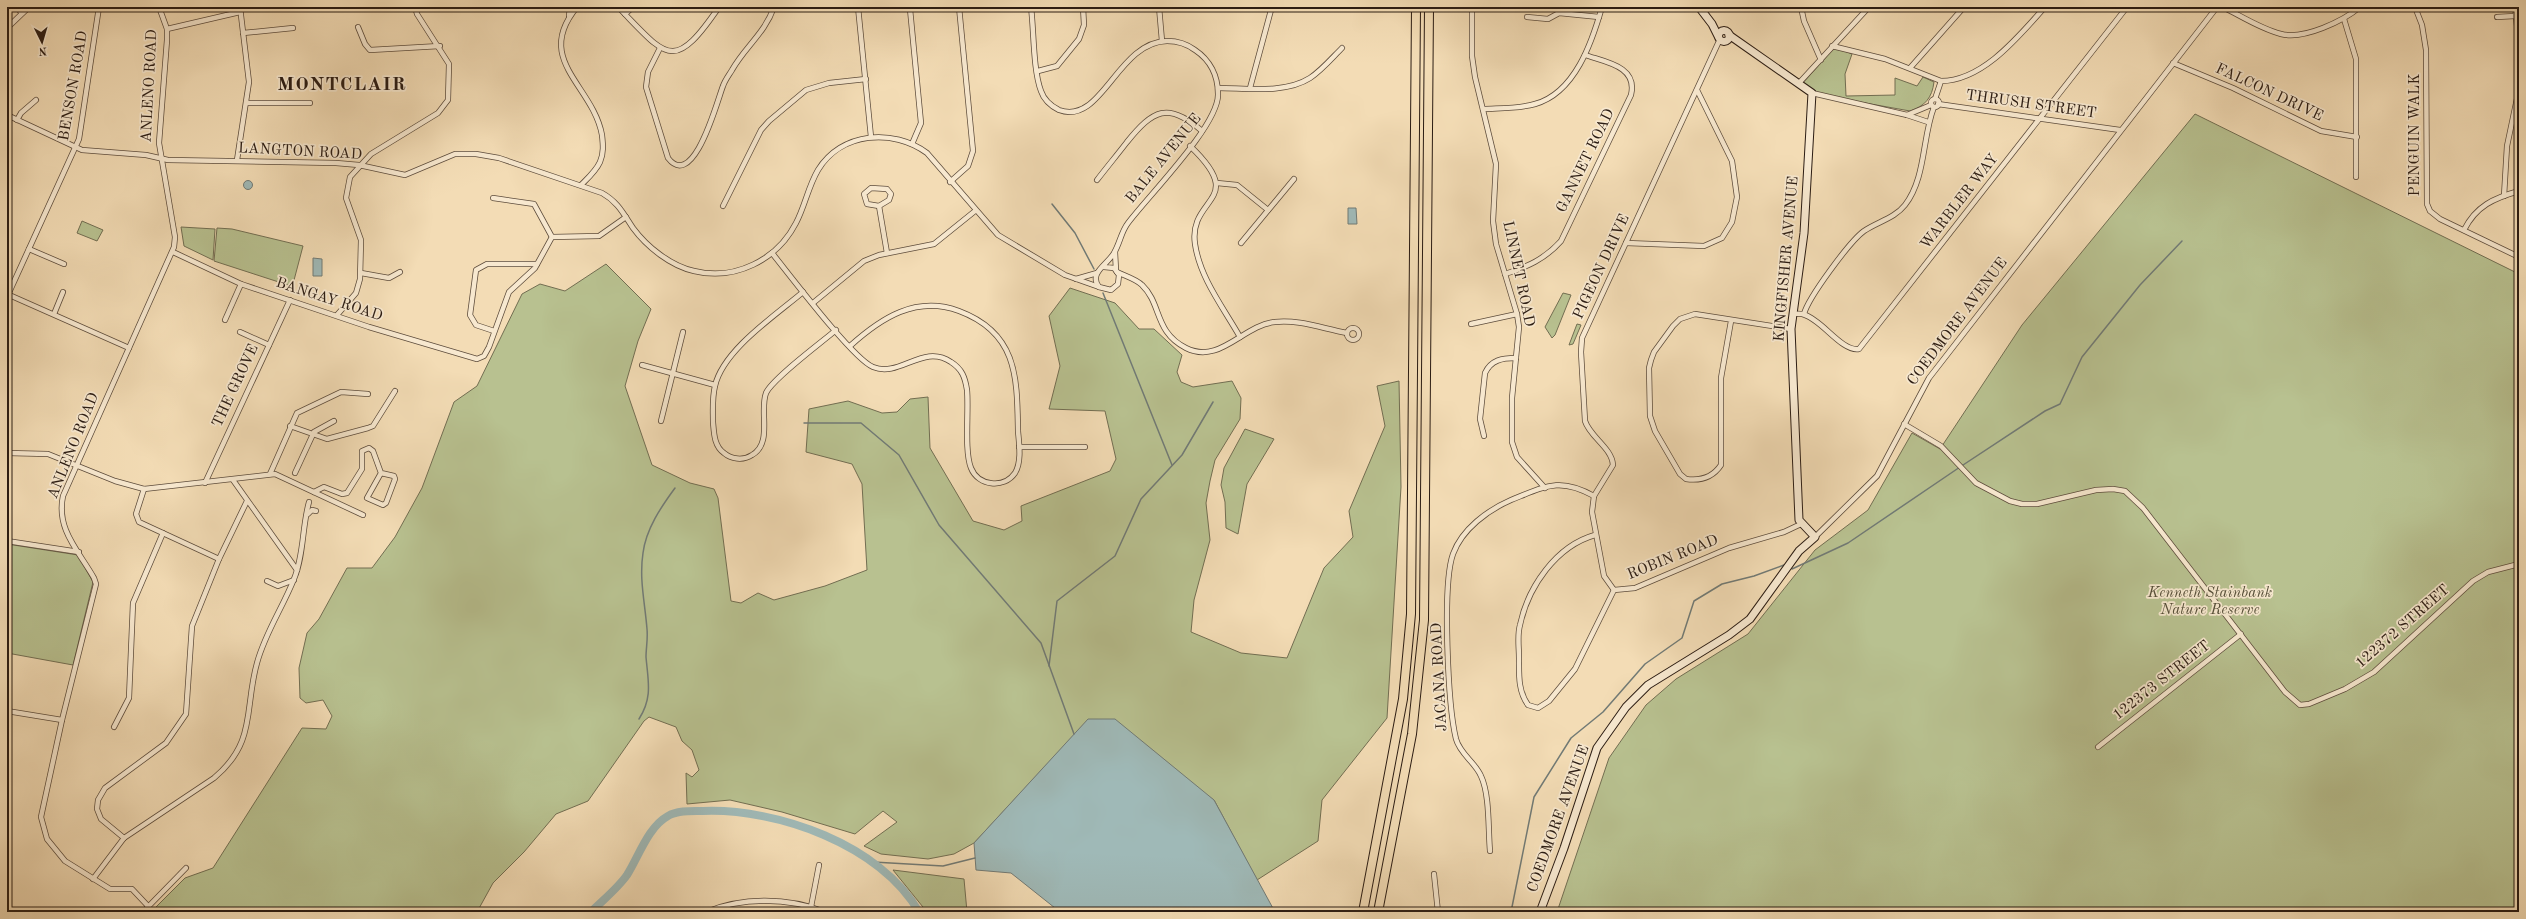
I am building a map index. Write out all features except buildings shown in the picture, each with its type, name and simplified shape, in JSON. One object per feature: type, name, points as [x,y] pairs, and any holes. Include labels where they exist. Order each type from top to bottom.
[{"type":"highway","points":[[1363,912],[1403,699],[1411,614],[1416,7]]},
{"type":"highway","points":[[1378,912],[1412,734],[1424,620],[1429,7]]},
{"type":"street","points":[[16,7],[25,9],[32,7]]},
{"type":"street","name":"BENSON ROAD","points":[[8,295],[76,147],[99,7]]},
{"type":"street","name":"ANLENO ROAD","points":[[148,906],[132,890],[110,889],[57,853],[47,839],[43,825],[42,806],[96,584],[79,552],[64,529],[60,511],[63,496],[76,464],[173,252],[175,237],[161,157],[160,129],[167,29],[159,7]]},
{"type":"street","points":[[337,315],[356,293],[361,273],[361,240],[346,198],[347,184],[359,165],[375,151],[438,113],[446,104],[450,68],[440,46],[420,18],[415,7]]},
{"type":"street","points":[[570,7],[569,16],[561,37],[561,55],[569,72],[594,108],[603,144],[598,166],[581,185]]},
{"type":"street","points":[[569,16],[576,7]]},
{"type":"street","points":[[618,7],[644,35],[660,48],[675,51],[692,44],[719,7]]},
{"type":"street","points":[[625,14],[633,7]]},
{"type":"street","points":[[660,48],[648,72],[646,87],[668,158],[675,164],[680,164],[689,160],[698,150],[723,86],[743,53],[760,35],[774,7]]},
{"type":"street","points":[[858,7],[871,137]]},
{"type":"street","points":[[950,182],[968,166],[973,151],[959,7]]},
{"type":"street","name":"BALE AVENUE","points":[[1031,7],[1041,90],[1048,103],[1062,111],[1078,111],[1092,103],[1136,52],[1150,44],[1162,42],[1180,43],[1201,54],[1213,69],[1218,88],[1218,101],[1214,114],[1127,224],[1115,252],[1104,267]]},
{"type":"street","points":[[1038,71],[1057,66],[1079,39],[1084,24],[1083,7]]},
{"type":"street","points":[[1159,7],[1162,42]]},
{"type":"street","name":"LINNET ROAD","points":[[1472,7],[1472,56],[1496,164],[1493,221],[1496,244],[1517,314],[1519,327],[1512,398],[1512,442],[1517,457],[1545,488]]},
{"type":"street","points":[[1483,109],[1524,107],[1550,97],[1562,87],[1585,55],[1602,7]]},
{"type":"street","points":[[1699,7],[1723,37],[1737,42],[1812,93],[1907,115],[1928,122]]},
{"type":"street","points":[[1801,7],[1804,21],[1821,60]]},
{"type":"street","points":[[1799,83],[1869,7]]},
{"type":"street","points":[[1910,68],[1964,7]]},
{"type":"street","points":[[1832,46],[1910,68],[1941,81],[1952,81],[1965,76],[2006,50],[2045,7]]},
{"type":"street","name":"WARBLER WAY","points":[[1804,314],[1847,346],[1855,350],[1859,349],[2040,120],[2127,7]]},
{"type":"street","name":"COEDMORE AVENUE","points":[[1540,912],[1564,848],[1597,748],[1626,706],[1648,685],[1750,619],[1799,551],[1877,476],[1929,378],[2217,7]]},
{"type":"street","points":[[2223,7],[2288,35],[2312,31],[2344,19],[2360,7]]},
{"type":"street","name":"PENGUIN WALK","points":[[2415,7],[2422,25],[2426,50],[2427,204],[2434,216],[2519,257]]},
{"type":"street","points":[[2515,7],[2519,46]]},
{"type":"street","points":[[7,28],[25,9]]},
{"type":"street","points":[[167,29],[240,9],[249,78],[247,103],[237,160]]},
{"type":"street","points":[[910,9],[920,123],[912,144],[936,163],[975,211],[1006,241],[1075,279],[1099,287],[1111,290],[1119,281],[1132,279]]},
{"type":"street","points":[[1250,88],[1271,10]]},
{"type":"street","points":[[1527,17],[1548,19],[1559,14],[1599,17]]},
{"type":"street","points":[[2497,17],[2516,16]]},
{"type":"street","points":[[2344,19],[2356,59],[2356,177]]},
{"type":"street","points":[[358,27],[365,44],[370,50],[440,46]]},
{"type":"street","points":[[243,33],[293,28]]},
{"type":"street","name":"PIGEON DRIVE","points":[[1594,496],[1613,465],[1611,456],[1589,431],[1585,420],[1581,344],[1626,242],[1716,48],[1723,37]]},
{"type":"street","points":[[1218,88],[1287,86],[1302,81],[1315,74],[1342,48]]},
{"type":"street","name":"GANNET ROAD","points":[[1505,274],[1536,262],[1548,255],[1561,241],[1631,95],[1630,78],[1624,69],[1585,55]]},
{"type":"street","name":"FALCON DRIVE","points":[[2173,63],[2232,88],[2321,131],[2357,137]]},
{"type":"street","points":[[723,206],[761,130],[769,121],[811,88],[829,83],[866,78]]},
{"type":"street","points":[[1907,115],[1932,106],[1937,102],[1941,81]]},
{"type":"street","points":[[2504,196],[2507,146],[2519,89]]},
{"type":"street","points":[[1626,242],[1704,246],[1722,238],[1732,222],[1736,204],[1732,161],[1697,90]]},
{"type":"street","name":"KINGFISHER AVENUE","points":[[1801,524],[1798,505],[1791,329],[1804,233],[1812,93]]},
{"type":"street","points":[[17,120],[21,113],[36,100]]},
{"type":"street","name":"THRUSH STREET","points":[[1937,102],[2040,120],[2120,130]]},
{"type":"street","points":[[247,103],[310,103]]},
{"type":"street","points":[[1793,314],[1804,314],[1811,297],[1863,232],[1893,215],[1906,204],[1917,178],[1932,106]]},
{"type":"street","points":[[1097,180],[1141,125],[1156,114],[1165,112],[1178,114],[1202,131]]},
{"type":"street","name":"LANGTON ROAD","points":[[7,115],[87,151],[161,157],[168,160],[237,160],[359,165],[404,175],[455,154],[476,154],[498,158],[581,185],[611,198],[643,240],[673,263],[694,271],[716,273],[737,270],[759,262],[772,253],[791,233],[812,181],[827,158],[849,142],[871,137],[894,138],[912,144]]},
{"type":"street","points":[[1190,146],[1208,163],[1216,183],[1212,200],[1196,226],[1195,242],[1203,272],[1240,337]]},
{"type":"street","points":[[1241,243],[1294,179]]},
{"type":"street","points":[[1216,183],[1237,185],[1268,210]]},
{"type":"street","points":[[881,187],[890,192],[889,200],[879,206],[869,205],[864,200],[864,194],[868,189],[881,187]]},
{"type":"street","points":[[2464,230],[2481,207],[2504,196],[2519,191]]},
{"type":"street","points":[[493,198],[532,203],[552,237]]},
{"type":"street","points":[[879,206],[886,253]]},
{"type":"street","points":[[813,303],[856,267],[871,258],[886,253],[934,244],[975,211]]},
{"type":"street","points":[[552,237],[599,236],[626,217]]},
{"type":"street","points":[[537,264],[487,264],[476,270],[470,309],[471,320],[476,325],[494,331],[509,292],[537,264],[552,237]]},
{"type":"street","points":[[29,249],[64,264]]},
{"type":"street","name":"BANGAY ROAD","points":[[173,252],[241,284],[461,356],[475,359],[481,357],[489,347],[494,331]]},
{"type":"street","name":"BALE AVENUE","points":[[1115,252],[1117,271]]},
{"type":"street","points":[[772,253],[803,292],[850,346],[868,364],[880,369],[897,367],[931,355],[940,357],[956,365],[965,378],[967,390],[970,464],[973,474],[982,482],[995,484],[1011,477],[1018,468],[1019,448],[1014,368],[1005,347],[979,321],[951,308],[924,306],[910,308],[880,321],[850,346]]},
{"type":"street","points":[[1075,279],[1097,273],[1104,267],[1117,271],[1132,279],[1147,290],[1160,322],[1168,335],[1186,348],[1211,351],[1230,344],[1262,325],[1274,322],[1289,322],[1347,333]]},
{"type":"street","points":[[1117,271],[1119,281]]},
{"type":"street","points":[[361,273],[390,278],[400,272]]},
{"type":"street","points":[[1097,273],[1095,279],[1099,287]]},
{"type":"street","points":[[225,320],[241,284]]},
{"type":"street","points":[[54,314],[63,292]]},
{"type":"street","points":[[803,292],[734,352],[715,385],[712,404],[717,446],[728,457],[738,459],[752,456],[762,444],[764,433],[763,405],[767,390],[836,330]]},
{"type":"street","points":[[8,295],[129,348]]},
{"type":"street","name":"THE GROVE","points":[[205,483],[290,300]]},
{"type":"street","points":[[1471,324],[1517,314]]},
{"type":"street","points":[[1732,321],[1721,378],[1721,465],[1717,471],[1703,478],[1686,479],[1680,474],[1652,425],[1649,368],[1654,352],[1673,326],[1688,316],[1708,316],[1732,321],[1791,329]]},
{"type":"street","points":[[240,332],[269,345]]},
{"type":"street","points":[[661,421],[674,374],[683,332]]},
{"type":"street","points":[[1484,436],[1480,419],[1485,373],[1488,367],[1498,360],[1516,358]]},
{"type":"street","points":[[642,365],[715,385]]},
{"type":"street","points":[[270,474],[290,426],[298,412],[336,394],[347,391],[368,394]]},
{"type":"street","points":[[290,426],[331,439],[371,427],[395,391]]},
{"type":"street","points":[[295,473],[313,434],[317,429],[334,421]]},
{"type":"street","name":"122372 STREET","points":[[1904,424],[1941,446],[1976,482],[2010,502],[2037,504],[2096,490],[2125,491],[2143,508],[2290,697],[2300,705],[2309,704],[2345,689],[2374,672],[2473,581],[2488,572],[2519,564]]},
{"type":"street","points":[[314,492],[324,487],[342,494],[347,493],[362,469],[362,452],[367,448],[373,451],[380,473],[366,496],[369,501],[381,505],[386,503],[395,479],[394,476],[380,473]]},
{"type":"street","points":[[1019,448],[1085,448]]},
{"type":"street","points":[[7,453],[41,452],[76,464],[115,481],[144,489],[233,480],[270,474],[314,492],[363,515]]},
{"type":"street","points":[[233,480],[297,570]]},
{"type":"street","points":[[1545,488],[1569,485],[1594,496]]},
{"type":"street","name":"JACANA ROAD","points":[[1490,851],[1482,778],[1459,747],[1455,728],[1449,666],[1450,564],[1453,553],[1463,537],[1489,511],[1545,488]]},
{"type":"street","points":[[144,489],[136,514],[138,520],[219,559]]},
{"type":"street","name":"ROBIN ROAD","points":[[1594,496],[1592,512],[1595,535],[1604,576],[1614,590],[1635,588],[1729,548],[1784,532],[1801,524]]},
{"type":"street","points":[[124,838],[101,819],[97,809],[98,800],[106,788],[166,743],[186,714],[192,626],[219,559],[247,501]]},
{"type":"street","points":[[94,879],[124,838],[214,778],[224,769],[242,742],[247,730],[257,662],[294,580],[308,514],[309,502]]},
{"type":"street","points":[[308,514],[312,510],[316,511]]},
{"type":"street","points":[[1801,524],[1815,537]]},
{"type":"street","points":[[114,727],[129,698],[133,603],[163,533]]},
{"type":"street","points":[[1595,535],[1582,540],[1560,556],[1536,582],[1529,597],[1519,626],[1521,689],[1528,705],[1538,708],[1546,705],[1575,669],[1614,590]]},
{"type":"street","points":[[7,541],[79,552]]},
{"type":"street","points":[[267,581],[278,586],[294,580]]},
{"type":"street","name":"122373 STREET","points":[[2098,747],[2241,634]]},
{"type":"street","points":[[7,711],[62,720]]},
{"type":"street","points":[[810,912],[819,865]]},
{"type":"street","points":[[142,912],[186,868]]},
{"type":"street","points":[[1434,874],[1438,912]]},
{"type":"street","points":[[706,912],[727,904],[743,901],[811,906],[825,912]]},
{"type":"green space","points":[[1835,47],[1852,54],[1845,74],[1846,96],[1895,95],[1895,78],[1917,86],[1923,77],[1934,82],[1932,93],[1924,104],[1910,111],[1815,94],[1802,84]]},
{"type":"green space","name":"Kenneth Stainbank Nature Reserve","points":[[2195,114],[2519,274],[2519,912],[1557,912],[1609,758],[1646,705],[1676,679],[1748,634],[1815,550],[1868,510],[1912,433],[1940,449],[2022,325]]},
{"type":"green space","points":[[82,221],[103,230],[97,241],[77,233]]},
{"type":"green space","points":[[181,227],[215,229],[213,260],[184,246]]},
{"type":"green space","points":[[217,228],[232,229],[303,246],[293,284],[291,286],[214,261]]},
{"type":"green space","points":[[606,264],[651,309],[638,341],[625,386],[652,465],[690,483],[714,489],[718,498],[731,601],[741,603],[758,593],[774,600],[825,586],[867,570],[862,484],[852,464],[806,452],[809,409],[848,401],[882,413],[897,412],[910,399],[928,397],[930,448],[973,521],[1004,530],[1022,521],[1021,506],[1110,471],[1116,459],[1105,411],[1049,409],[1060,366],[1049,316],[1070,288],[1115,303],[1139,329],[1154,329],[1182,355],[1177,372],[1181,382],[1193,387],[1232,381],[1241,398],[1240,419],[1215,460],[1210,481],[1206,503],[1210,540],[1194,600],[1191,632],[1241,653],[1287,658],[1324,568],[1353,537],[1349,511],[1385,426],[1377,386],[1399,381],[1401,487],[1387,718],[1322,800],[1318,841],[1257,880],[1214,800],[1088,720],[974,843],[954,854],[928,859],[881,854],[864,846],[897,822],[883,811],[855,834],[782,812],[730,800],[687,804],[686,773],[692,777],[699,770],[692,750],[682,741],[676,727],[649,717],[644,721],[588,801],[556,814],[524,852],[493,883],[477,912],[151,912],[185,878],[213,868],[302,728],[326,729],[332,716],[323,700],[306,703],[300,698],[299,668],[307,633],[319,619],[347,568],[372,568],[395,537],[422,488],[454,402],[477,386],[522,294],[540,284],[565,291]]},
{"type":"green space","points":[[1563,293],[1571,295],[1555,335],[1552,338],[1545,327]]},
{"type":"green space","points":[[1577,324],[1581,325],[1573,344],[1569,345]]},
{"type":"green space","points":[[1245,429],[1274,439],[1247,484],[1238,534],[1226,528],[1225,502],[1221,485],[1224,468]]},
{"type":"green space","points":[[7,544],[78,555],[93,582],[73,665],[7,653]]},
{"type":"green space","points":[[893,870],[964,879],[967,912],[927,912]]},
{"type":"water","points":[[248,180],[253,185],[248,190],[243,185]]},
{"type":"water","points":[[1348,208],[1356,208],[1357,224],[1348,224]]},
{"type":"water","points":[[313,258],[322,259],[322,276],[313,276]]},
{"type":"water","points":[[1088,719],[1115,719],[1214,800],[1275,912],[1060,912],[1011,873],[976,870],[974,843]]},
{"type":"waterway","points":[[1052,204],[1075,233],[1094,269]]},
{"type":"waterway","points":[[1792,569],[1848,543],[2045,411],[2060,404],[2082,357],[2140,285],[2182,241]]},
{"type":"waterway","points":[[1103,293],[1172,465]]},
{"type":"waterway","points":[[1049,666],[1057,601],[1115,556],[1141,499],[1182,455],[1213,402]]},
{"type":"waterway","points":[[804,423],[861,423],[899,455],[939,525],[1041,643],[1074,734]]},
{"type":"waterway","points":[[639,719],[648,696],[646,657],[647,633],[642,582],[643,553],[647,535],[675,488]]},
{"type":"waterway","points":[[1511,912],[1534,797],[1571,738],[1603,712],[1645,664],[1682,638],[1694,601],[1722,584],[1754,576],[1784,565]]},
{"type":"waterway","points":[[591,912],[627,875],[644,842],[655,827],[668,816],[685,811],[732,812],[763,816],[794,824],[824,835],[853,850],[880,868],[902,888],[919,912]]},
{"type":"waterway","points":[[873,862],[943,866],[975,858]]},
{"type":"district","name":"MONTCLAIR","points":[[342,85]]}]
